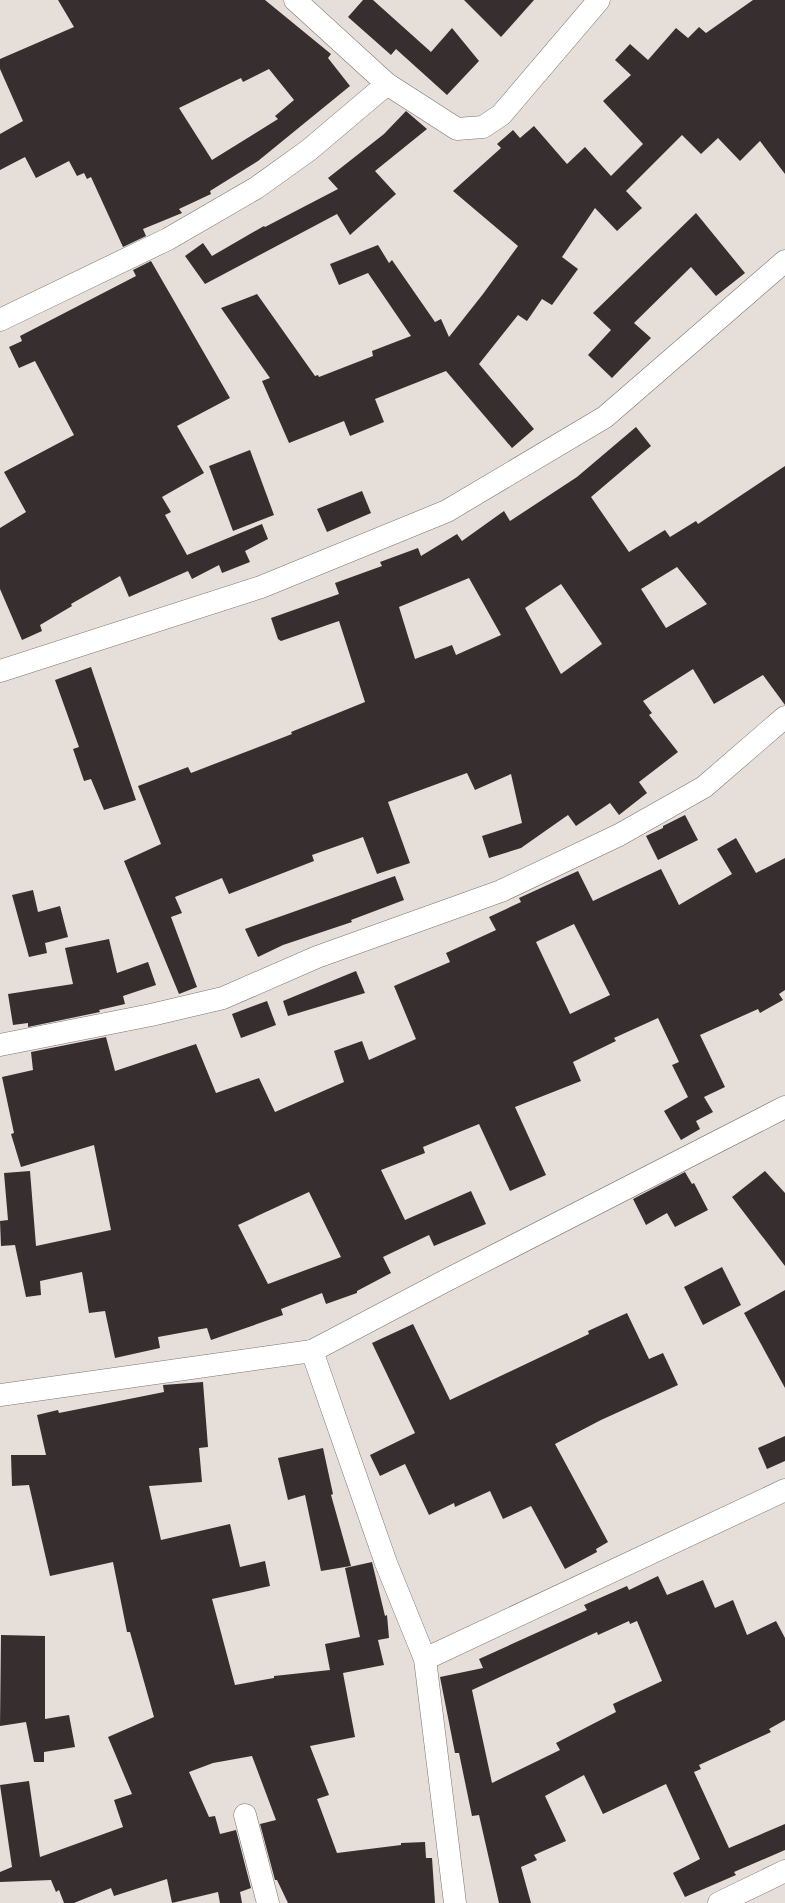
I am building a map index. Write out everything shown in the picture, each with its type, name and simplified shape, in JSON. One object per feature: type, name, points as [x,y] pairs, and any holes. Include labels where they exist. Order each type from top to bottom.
[{"type":"street","points":[[295,0],[387,84],[457,129],[483,127],[501,116],[599,0]]},
{"type":"street","points":[[0,320],[168,239],[256,188],[309,150],[387,84]]},
{"type":"street","points":[[0,671],[261,587],[447,511],[605,417],[785,261]]},
{"type":"street","points":[[0,1045],[151,1015],[223,998],[318,956],[501,891],[619,835],[704,787],[785,717]]},
{"type":"street","points":[[0,1395],[312,1352],[445,1281],[785,1106]]},
{"type":"street","points":[[312,1352],[386,1563],[425,1658],[455,1903]]},
{"type":"street","points":[[425,1658],[785,1490]]},
{"type":"street","points":[[245,1815],[268,1903]]},
{"type":"street","points":[[719,1903],[785,1870]]},
{"type":"building","points":[[58,0],[265,0],[331,54],[328,58],[350,86],[258,161],[210,191],[211,194],[179,209],[182,213],[143,229],[146,236],[123,247],[91,177],[87,179],[84,173],[77,176],[69,161],[36,178],[25,157],[0,170],[0,134],[23,121],[0,69],[0,59],[74,27]],"holes":[[[269,69],[294,100],[275,116],[278,119],[212,160],[179,108],[241,78],[243,82]]]},
{"type":"building","points":[[363,0],[373,0],[431,52],[452,28],[479,61],[447,95],[396,49],[391,55],[348,17]]},
{"type":"building","points":[[464,0],[534,0],[501,37]]},
{"type":"building","points":[[753,0],[785,0],[785,174],[760,141],[740,161],[718,138],[701,154],[682,135],[626,191],[642,208],[617,231],[595,208],[562,257],[578,269],[552,305],[542,299],[527,321],[518,315],[479,364],[534,429],[512,448],[446,371],[375,399],[384,422],[350,436],[344,421],[289,443],[262,381],[270,378],[221,308],[257,294],[315,376],[318,375],[319,377],[373,356],[372,351],[411,336],[368,273],[339,285],[330,264],[378,245],[389,263],[392,260],[435,322],[441,319],[449,337],[518,246],[453,191],[501,148],[497,144],[513,130],[520,138],[534,126],[567,164],[585,147],[611,176],[643,144],[603,101],[631,75],[615,60],[630,44],[648,60],[676,28],[688,38],[699,27],[706,33]]},
{"type":"building","points":[[406,111],[427,129],[375,171],[396,194],[350,235],[337,214],[205,284],[185,256],[203,243],[212,256],[264,226],[265,227],[338,189],[328,178],[384,134]]},
{"type":"building","points":[[696,213],[745,273],[716,296],[691,267],[634,323],[651,338],[612,378],[588,355],[611,330],[593,313]]},
{"type":"building","points":[[151,261],[230,398],[177,426],[204,473],[162,497],[171,512],[165,515],[187,555],[262,524],[268,539],[245,551],[250,562],[222,573],[219,565],[192,579],[188,571],[129,597],[120,576],[71,604],[72,606],[40,625],[42,631],[22,640],[0,589],[0,528],[26,512],[4,472],[74,435],[35,361],[19,368],[9,347],[22,341],[20,336],[136,276],[133,270]]},
{"type":"building","points":[[636,427],[651,446],[591,497],[629,552],[665,530],[670,537],[696,521],[698,524],[785,466],[785,705],[763,675],[714,704],[693,669],[643,701],[652,713],[649,715],[678,752],[639,782],[647,793],[619,815],[610,803],[576,826],[568,815],[521,848],[489,858],[482,836],[522,823],[511,774],[475,790],[467,773],[388,802],[410,863],[377,874],[363,837],[312,855],[314,861],[229,894],[222,878],[175,897],[182,913],[171,917],[197,987],[179,994],[124,861],[161,844],[138,786],[188,767],[191,773],[292,734],[291,732],[365,702],[339,621],[281,641],[278,639],[271,618],[339,594],[335,583],[382,566],[380,562],[418,548],[421,556],[457,534],[462,541],[504,511],[510,521],[577,477]],"holes":[[[677,567],[707,604],[666,628],[641,589]],[[469,578],[501,635],[456,655],[452,645],[415,659],[399,607]],[[561,584],[602,644],[561,674],[525,608]]]},
{"type":"building","points":[[250,450],[274,515],[233,531],[209,466]]},
{"type":"building","points":[[362,491],[371,513],[327,532],[317,509]]},
{"type":"building","points":[[91,667],[136,800],[104,810],[91,779],[84,781],[73,749],[79,747],[55,680]]},
{"type":"building","points":[[685,815],[698,840],[658,860],[646,836]]},
{"type":"building","points":[[736,838],[756,873],[785,858],[785,990],[779,994],[783,1000],[760,1013],[758,1009],[700,1035],[725,1087],[704,1097],[713,1112],[696,1121],[700,1129],[681,1140],[664,1111],[688,1097],[672,1065],[679,1062],[658,1018],[614,1038],[616,1041],[573,1062],[581,1081],[515,1107],[546,1175],[510,1191],[479,1124],[423,1147],[425,1153],[381,1170],[405,1220],[471,1191],[486,1224],[434,1246],[429,1235],[383,1257],[391,1273],[357,1291],[357,1293],[326,1304],[322,1293],[281,1309],[283,1315],[211,1340],[207,1328],[158,1337],[160,1348],[115,1358],[105,1311],[89,1313],[82,1272],[40,1281],[41,1295],[26,1297],[15,1245],[1,1246],[0,1221],[8,1220],[4,1173],[30,1171],[36,1246],[111,1230],[94,1145],[21,1167],[11,1134],[14,1133],[2,1077],[33,1070],[31,1052],[106,1037],[115,1071],[196,1044],[216,1093],[259,1078],[275,1112],[344,1082],[334,1051],[362,1041],[369,1060],[416,1039],[394,986],[450,962],[446,953],[496,930],[489,917],[521,902],[519,898],[578,871],[593,901],[661,869],[679,905],[732,874],[717,849]],"holes":[[[574,924],[610,995],[570,1014],[536,942]],[[309,1192],[341,1257],[268,1284],[238,1225]]]},
{"type":"building","points":[[395,876],[404,900],[351,920],[352,922],[283,945],[258,957],[245,929]]},
{"type":"building","points":[[33,890],[38,912],[60,906],[68,937],[45,943],[47,953],[29,957],[12,895]]},
{"type":"building","points":[[109,939],[117,973],[148,962],[156,985],[123,996],[125,1004],[99,1010],[100,1012],[28,1027],[28,1023],[13,1025],[8,994],[73,984],[65,948]]},
{"type":"building","points":[[356,971],[365,993],[288,1016],[283,1001]]},
{"type":"building","points":[[267,1001],[276,1025],[241,1038],[232,1014]]},
{"type":"building","points":[[765,1171],[785,1193],[785,1266],[732,1197]]},
{"type":"building","points":[[685,1172],[692,1184],[694,1183],[708,1210],[675,1227],[667,1213],[646,1225],[633,1199]]},
{"type":"building","points":[[722,1267],[741,1305],[703,1325],[684,1287]]},
{"type":"building","points":[[785,1290],[785,1388],[744,1313]]},
{"type":"building","points":[[627,1313],[649,1359],[663,1353],[678,1385],[601,1420],[555,1444],[608,1542],[596,1549],[597,1552],[565,1569],[531,1506],[503,1519],[490,1491],[455,1507],[454,1503],[429,1515],[405,1464],[380,1476],[370,1455],[415,1433],[372,1343],[413,1324],[450,1400],[589,1334],[588,1331]]},
{"type":"building","points":[[203,1382],[208,1447],[199,1448],[202,1482],[149,1486],[161,1540],[230,1524],[240,1567],[265,1561],[270,1586],[212,1599],[235,1685],[274,1678],[274,1676],[330,1670],[325,1644],[360,1637],[345,1568],[372,1562],[385,1616],[387,1615],[389,1638],[378,1640],[384,1665],[343,1673],[355,1737],[310,1746],[329,1795],[317,1799],[337,1853],[401,1845],[401,1843],[425,1842],[426,1858],[432,1858],[435,1903],[288,1903],[277,1880],[275,1880],[260,1824],[276,1820],[252,1756],[213,1763],[189,1772],[209,1817],[215,1816],[220,1834],[236,1830],[251,1888],[240,1892],[242,1903],[220,1903],[218,1892],[172,1903],[167,1879],[114,1896],[111,1888],[74,1903],[64,1903],[59,1890],[56,1892],[51,1880],[0,1882],[0,1872],[12,1867],[0,1785],[29,1781],[40,1857],[123,1827],[114,1800],[132,1794],[108,1737],[154,1717],[130,1632],[127,1632],[113,1562],[50,1576],[29,1485],[12,1486],[11,1455],[46,1455],[37,1415],[58,1410],[59,1413],[164,1392],[163,1385]]},
{"type":"building","points":[[785,1436],[785,1461],[767,1469],[758,1448]]},
{"type":"building","points":[[323,1448],[333,1494],[331,1495],[351,1566],[321,1571],[305,1495],[288,1500],[278,1458]]},
{"type":"building","points":[[658,1576],[667,1595],[703,1580],[715,1608],[733,1600],[747,1635],[776,1621],[785,1638],[785,1720],[769,1729],[771,1732],[699,1765],[701,1769],[694,1772],[729,1848],[785,1824],[785,1850],[734,1872],[736,1875],[685,1897],[673,1873],[700,1859],[666,1784],[603,1814],[584,1775],[545,1796],[566,1841],[534,1855],[537,1860],[521,1867],[531,1903],[499,1903],[479,1815],[472,1816],[459,1753],[455,1753],[440,1677],[483,1668],[479,1659],[587,1610],[584,1605],[627,1586],[629,1590]],"holes":[[[629,1621],[630,1624],[637,1621],[662,1681],[613,1704],[616,1712],[556,1743],[560,1750],[492,1783],[472,1690],[597,1632],[598,1635]]]},
{"type":"building","points":[[1,1635],[45,1636],[45,1719],[69,1715],[75,1747],[44,1752],[44,1762],[34,1762],[26,1722],[0,1726]]}]
